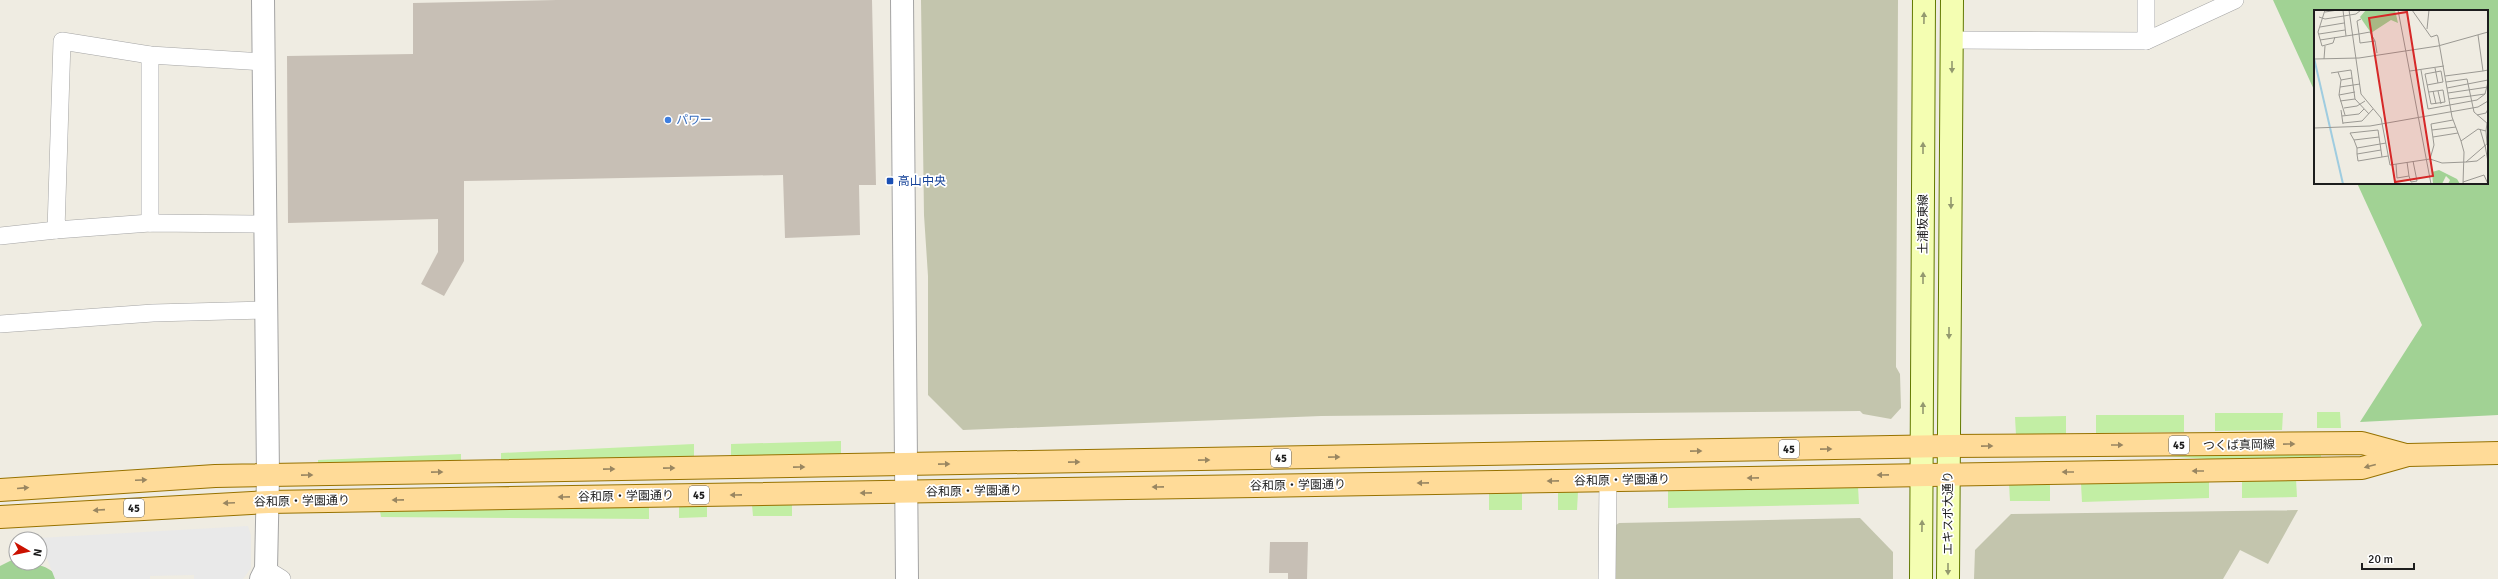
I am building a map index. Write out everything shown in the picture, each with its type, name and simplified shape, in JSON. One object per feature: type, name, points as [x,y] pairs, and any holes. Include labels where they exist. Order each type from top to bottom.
[{"type":"main road","name":"土浦坂東線","points":[[1922,447],[1924,0]]},
{"type":"main road","points":[[1948,446],[1952,0]]},
{"type":"main road","name":"つくば真岡線","points":[[1948,446],[2362,443],[2408,455]]},
{"type":"main road","name":"45","points":[[0,490],[137,480],[268,476],[1948,446]]},
{"type":"main road","name":"エキスポ大通り","points":[[1948,446],[1948,579]]},
{"type":"main road","points":[[1921,579],[1922,447]]},
{"type":"main road","name":"つくば真岡線","points":[[1948,474],[2362,468],[2408,455],[2498,453]]},
{"type":"main road","name":"谷和原・学園通り","points":[[0,517],[268,502],[1608,481],[1948,474]]},
{"type":"street","points":[[263,0],[270,576]]},
{"type":"street","points":[[902,0],[905,492],[907,579]]},
{"type":"street","points":[[2146,0],[2146,41]]},
{"type":"street","points":[[1952,40],[2146,41],[2234,0]]},
{"type":"street","points":[[56,230],[62,41],[150,55],[264,62]]},
{"type":"street","points":[[150,55],[150,223]]},
{"type":"street","points":[[0,236],[150,223],[266,224]]},
{"type":"street","points":[[0,324],[153,313],[267,310]]},
{"type":"street","points":[[1607,579],[1608,481]]},
{"type":"shaded area","points":[[921,0],[1898,0],[1896,367],[1900,374],[1901,408],[1891,419],[1863,414],[1860,411],[1321,416],[963,430],[928,395],[928,276],[924,215]]},
{"type":"shaded area","points":[[2298,510],[2268,564],[2240,550],[2223,579],[1974,579],[1975,550],[2011,514]]},
{"type":"shaded area","points":[[1860,518],[1893,552],[1893,579],[1616,579],[1616,525],[1619,523]]},
{"type":"shaded area","points":[[248,526],[251,535],[251,568],[243,579],[194,579],[194,575],[150,576],[150,579],[55,579],[48,561],[48,537]]},
{"type":"green space","points":[[2273,0],[2498,0],[2498,415],[2360,422],[2422,325],[2357,184],[2488,184],[2488,10],[2314,10],[2314,90]]},
{"type":"green space","points":[[2317,412],[2340,412],[2341,428],[2317,428]]},
{"type":"green space","points":[[2215,413],[2283,413],[2282,430],[2215,431]]},
{"type":"green space","points":[[2096,415],[2184,415],[2184,432],[2096,433]]},
{"type":"green space","points":[[2066,416],[2066,434],[2016,435],[2015,417]]},
{"type":"green space","points":[[841,441],[841,455],[731,457],[731,444]]},
{"type":"green space","points":[[694,444],[694,457],[501,460],[501,453]]},
{"type":"green space","points":[[2166,453],[2321,454],[2321,457],[2236,461],[2166,456]]},
{"type":"green space","points":[[461,454],[461,461],[318,463],[318,460]]},
{"type":"green space","points":[[2296,479],[2297,497],[2242,498],[2242,480]]},
{"type":"green space","points":[[2209,480],[2209,498],[2082,502],[2081,484]]},
{"type":"green space","points":[[2050,483],[2050,501],[2010,501],[2009,484]]},
{"type":"green space","points":[[1858,487],[1859,504],[1668,508],[1668,491]]},
{"type":"green space","points":[[1558,492],[1578,492],[1577,510],[1558,510]]},
{"type":"green space","points":[[1489,493],[1522,493],[1522,510],[1489,510]]},
{"type":"green space","points":[[792,504],[792,516],[753,516],[752,505]]},
{"type":"green space","points":[[679,505],[707,505],[707,517],[679,518]]},
{"type":"green space","points":[[649,507],[649,519],[381,517],[380,511]]},
{"type":"green space","points":[[8,562],[8,571],[48,571],[48,568],[59,579],[0,579],[0,566]]},
{"type":"building","name":"パワー","points":[[557,0],[872,0],[876,185],[859,185],[860,235],[785,238],[783,175],[464,181],[464,261],[444,296],[421,284],[438,252],[438,219],[288,223],[287,56],[413,54],[413,3]]},
{"type":"building","points":[[1270,542],[1308,542],[1307,579],[1288,579],[1288,573],[1269,573]]},
{"type":"place","name":"パワー","points":[[668,120]]},
{"type":"place","name":"高山中央","points":[[890,181]]}]
